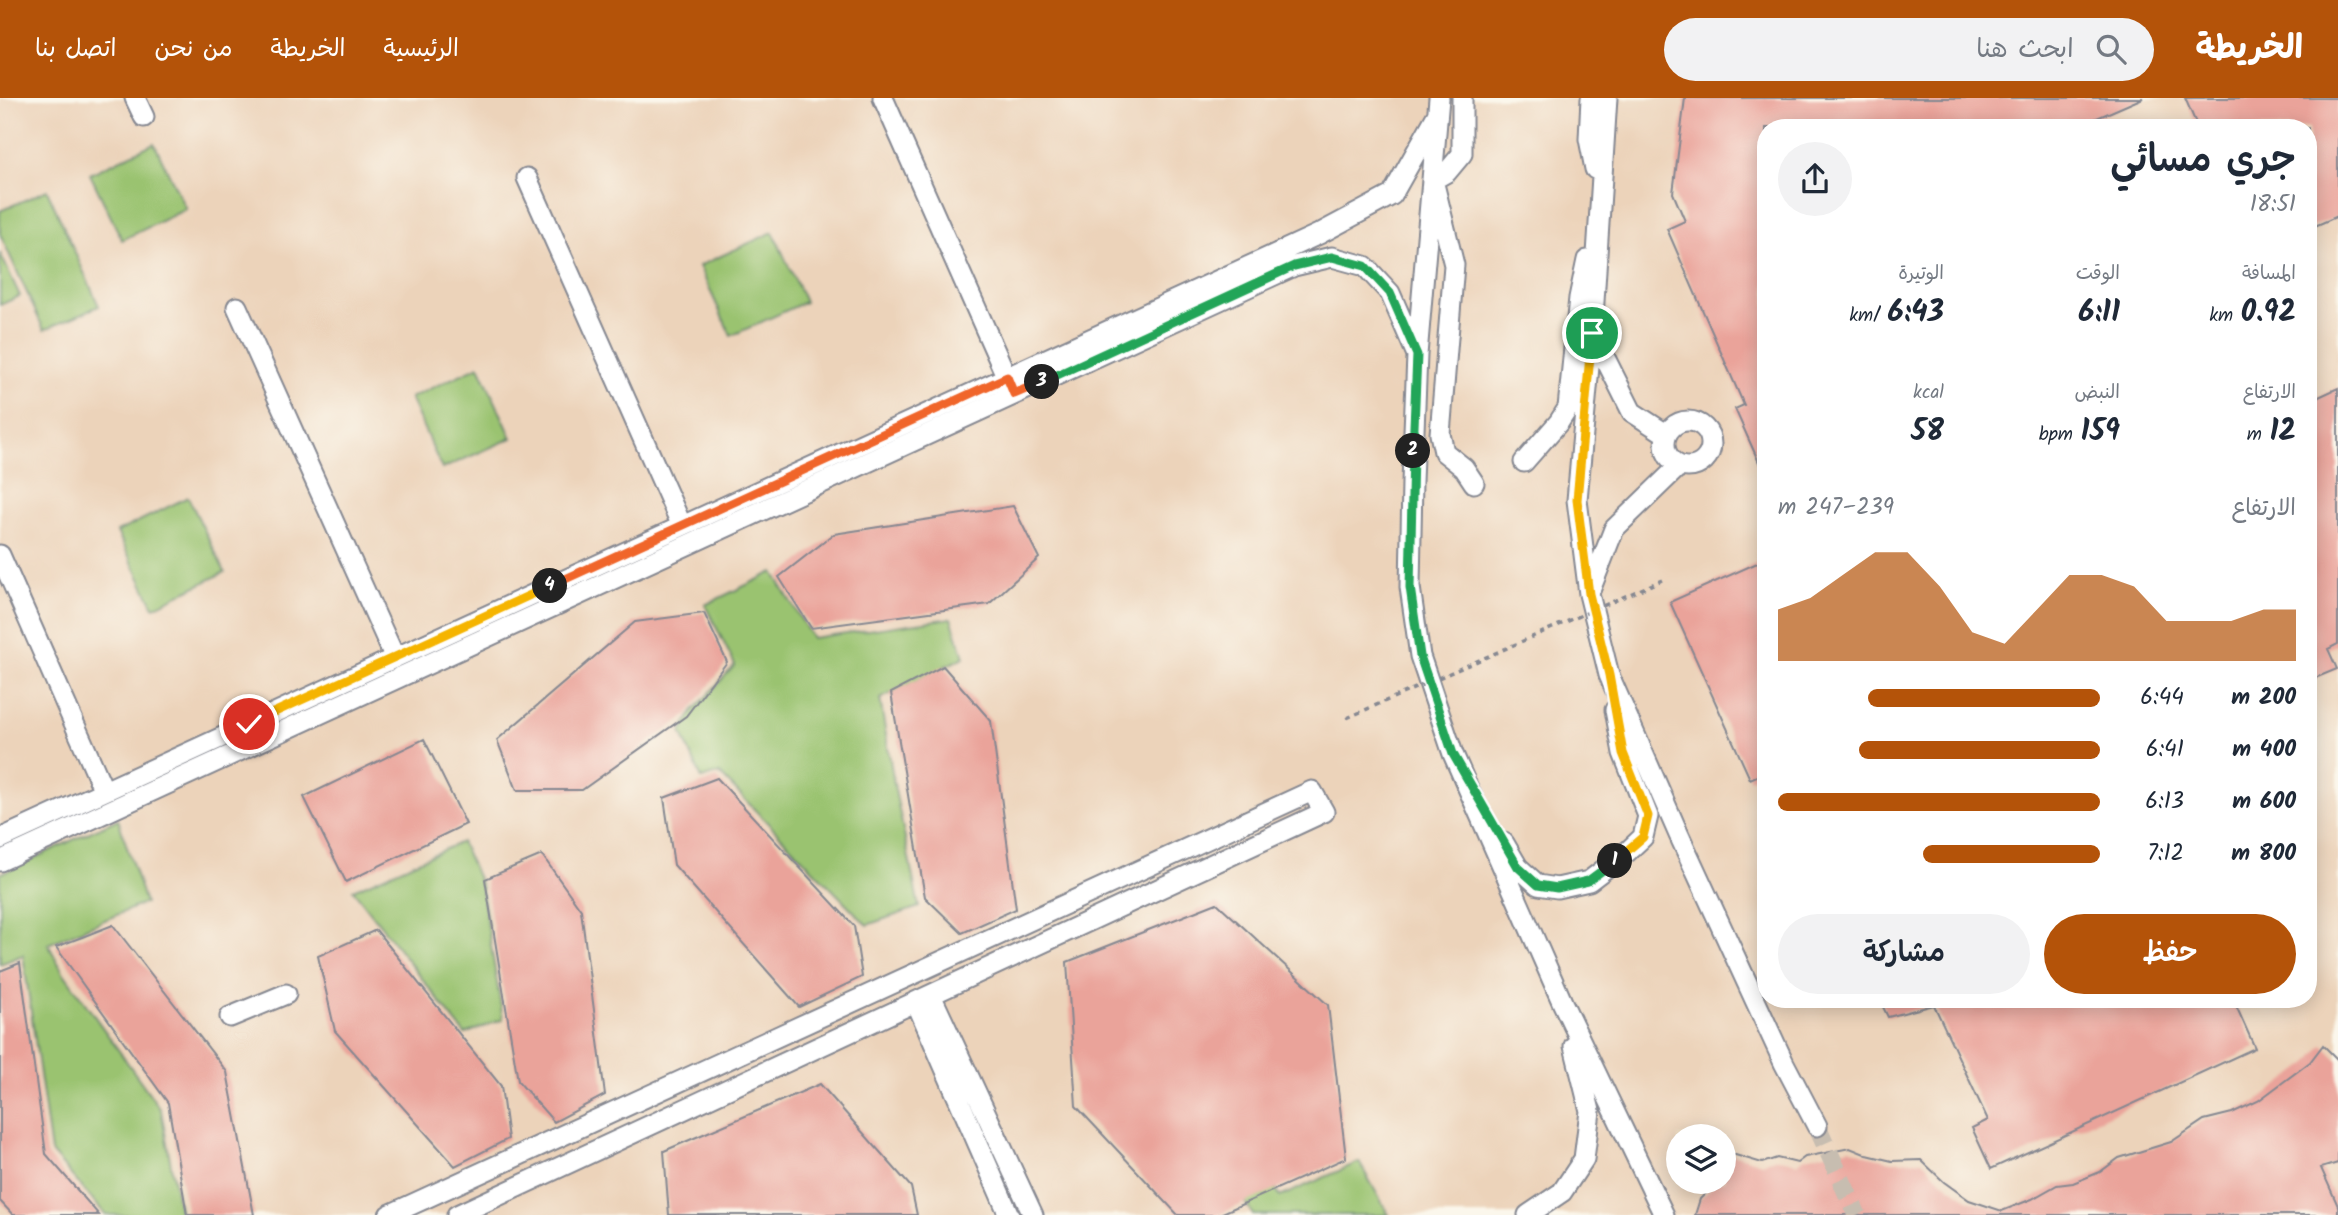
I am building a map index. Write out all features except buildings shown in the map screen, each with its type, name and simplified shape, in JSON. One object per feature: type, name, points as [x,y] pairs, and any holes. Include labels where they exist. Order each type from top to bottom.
[{"type":"street","points":[[135,98],[144,117]]},
{"type":"street","points":[[883,98],[1011,386]]},
{"type":"street","points":[[1433,180],[1447,172],[1462,154],[1462,98]]},
{"type":"street","points":[[1524,462],[1568,408],[1579,298],[1601,195],[1589,139],[1591,98]]},
{"type":"street","points":[[1453,754],[1518,867],[1538,885],[1557,888],[1588,881],[1643,837],[1648,816],[1623,753],[1609,675],[1589,594],[1577,500],[1592,333],[1607,98]]},
{"type":"street","points":[[0,861],[1011,386],[1319,234],[1392,195],[1438,106]]},
{"type":"street","points":[[1438,106],[1417,355],[1410,587],[1420,656],[1453,754],[1563,1004],[1664,1215]]},
{"type":"street","points":[[527,178],[682,526]]},
{"type":"street","points":[[1433,180],[1454,265],[1440,434],[1444,452],[1464,468],[1474,483]]},
{"type":"street","points":[[0,839],[682,526],[1294,266],[1332,257],[1365,266],[1390,293],[1417,355]]},
{"type":"street","points":[[237,307],[395,658]]},
{"type":"street","points":[[1592,333],[1632,412],[1666,434]]},
{"type":"street","points":[[1686,421],[1704,427],[1710,438],[1710,451],[1703,461],[1692,467],[1679,466],[1666,453],[1666,434],[1675,425],[1686,421]]},
{"type":"street","points":[[1589,594],[1614,529],[1679,466]]},
{"type":"street","points":[[0,555],[104,791]]},
{"type":"street","points":[[1609,675],[1757,1005]]},
{"type":"street","points":[[389,1215],[1312,791],[1324,813],[457,1215]]},
{"type":"street","points":[[230,1017],[286,994]]},
{"type":"street","points":[[923,999],[1009,1215]]},
{"type":"street","points":[[923,999],[1033,1215]]},
{"type":"street","points":[[1528,1215],[1562,1192],[1584,1159],[1590,1111],[1563,1004]]},
{"type":"street","points":[[1759,1008],[1817,1126]]},
{"type":"street","points":[[470,1178],[481,1204]]},
{"type":"path","points":[[1347,718],[1661,580]]},
{"type":"shaded area","points":[[0,98],[2338,98],[2338,1215],[0,1215]]},
{"type":"green space","points":[[154,143],[186,209],[122,240],[90,174]]},
{"type":"green space","points":[[47,190],[99,306],[44,330],[0,234],[0,211]]},
{"type":"green space","points":[[773,232],[805,302],[731,336],[699,266]]},
{"type":"green space","points":[[0,253],[20,296],[0,305]]},
{"type":"green space","points":[[479,366],[512,438],[442,469],[410,398]]},
{"type":"green space","points":[[188,497],[225,572],[154,607],[117,532]]},
{"type":"green space","points":[[773,572],[812,638],[951,618],[964,657],[880,699],[919,907],[867,925],[719,773],[702,779],[681,732],[693,711],[735,665],[705,605]]},
{"type":"green space","points":[[118,819],[145,903],[48,944],[63,972],[161,1110],[180,1215],[106,1215],[51,1152],[23,955],[0,964],[0,874]]},
{"type":"green space","points":[[461,842],[481,885],[503,1019],[465,1034],[353,890]]},
{"type":"green space","points":[[1177,1092],[1244,1114],[1280,1197],[1359,1162],[1389,1215],[1253,1215]]},
{"type":"tunnel","points":[[1817,1126],[1857,1215]]},
{"type":"route","points":[[249,724],[1007,377],[1014,394],[1294,266],[1332,257],[1365,266],[1390,293],[1417,355],[1410,587],[1420,656],[1453,754],[1518,867],[1538,885],[1557,888],[1588,881],[1643,837],[1648,816],[1623,753],[1609,675],[1589,594],[1577,500],[1592,333]]}]
